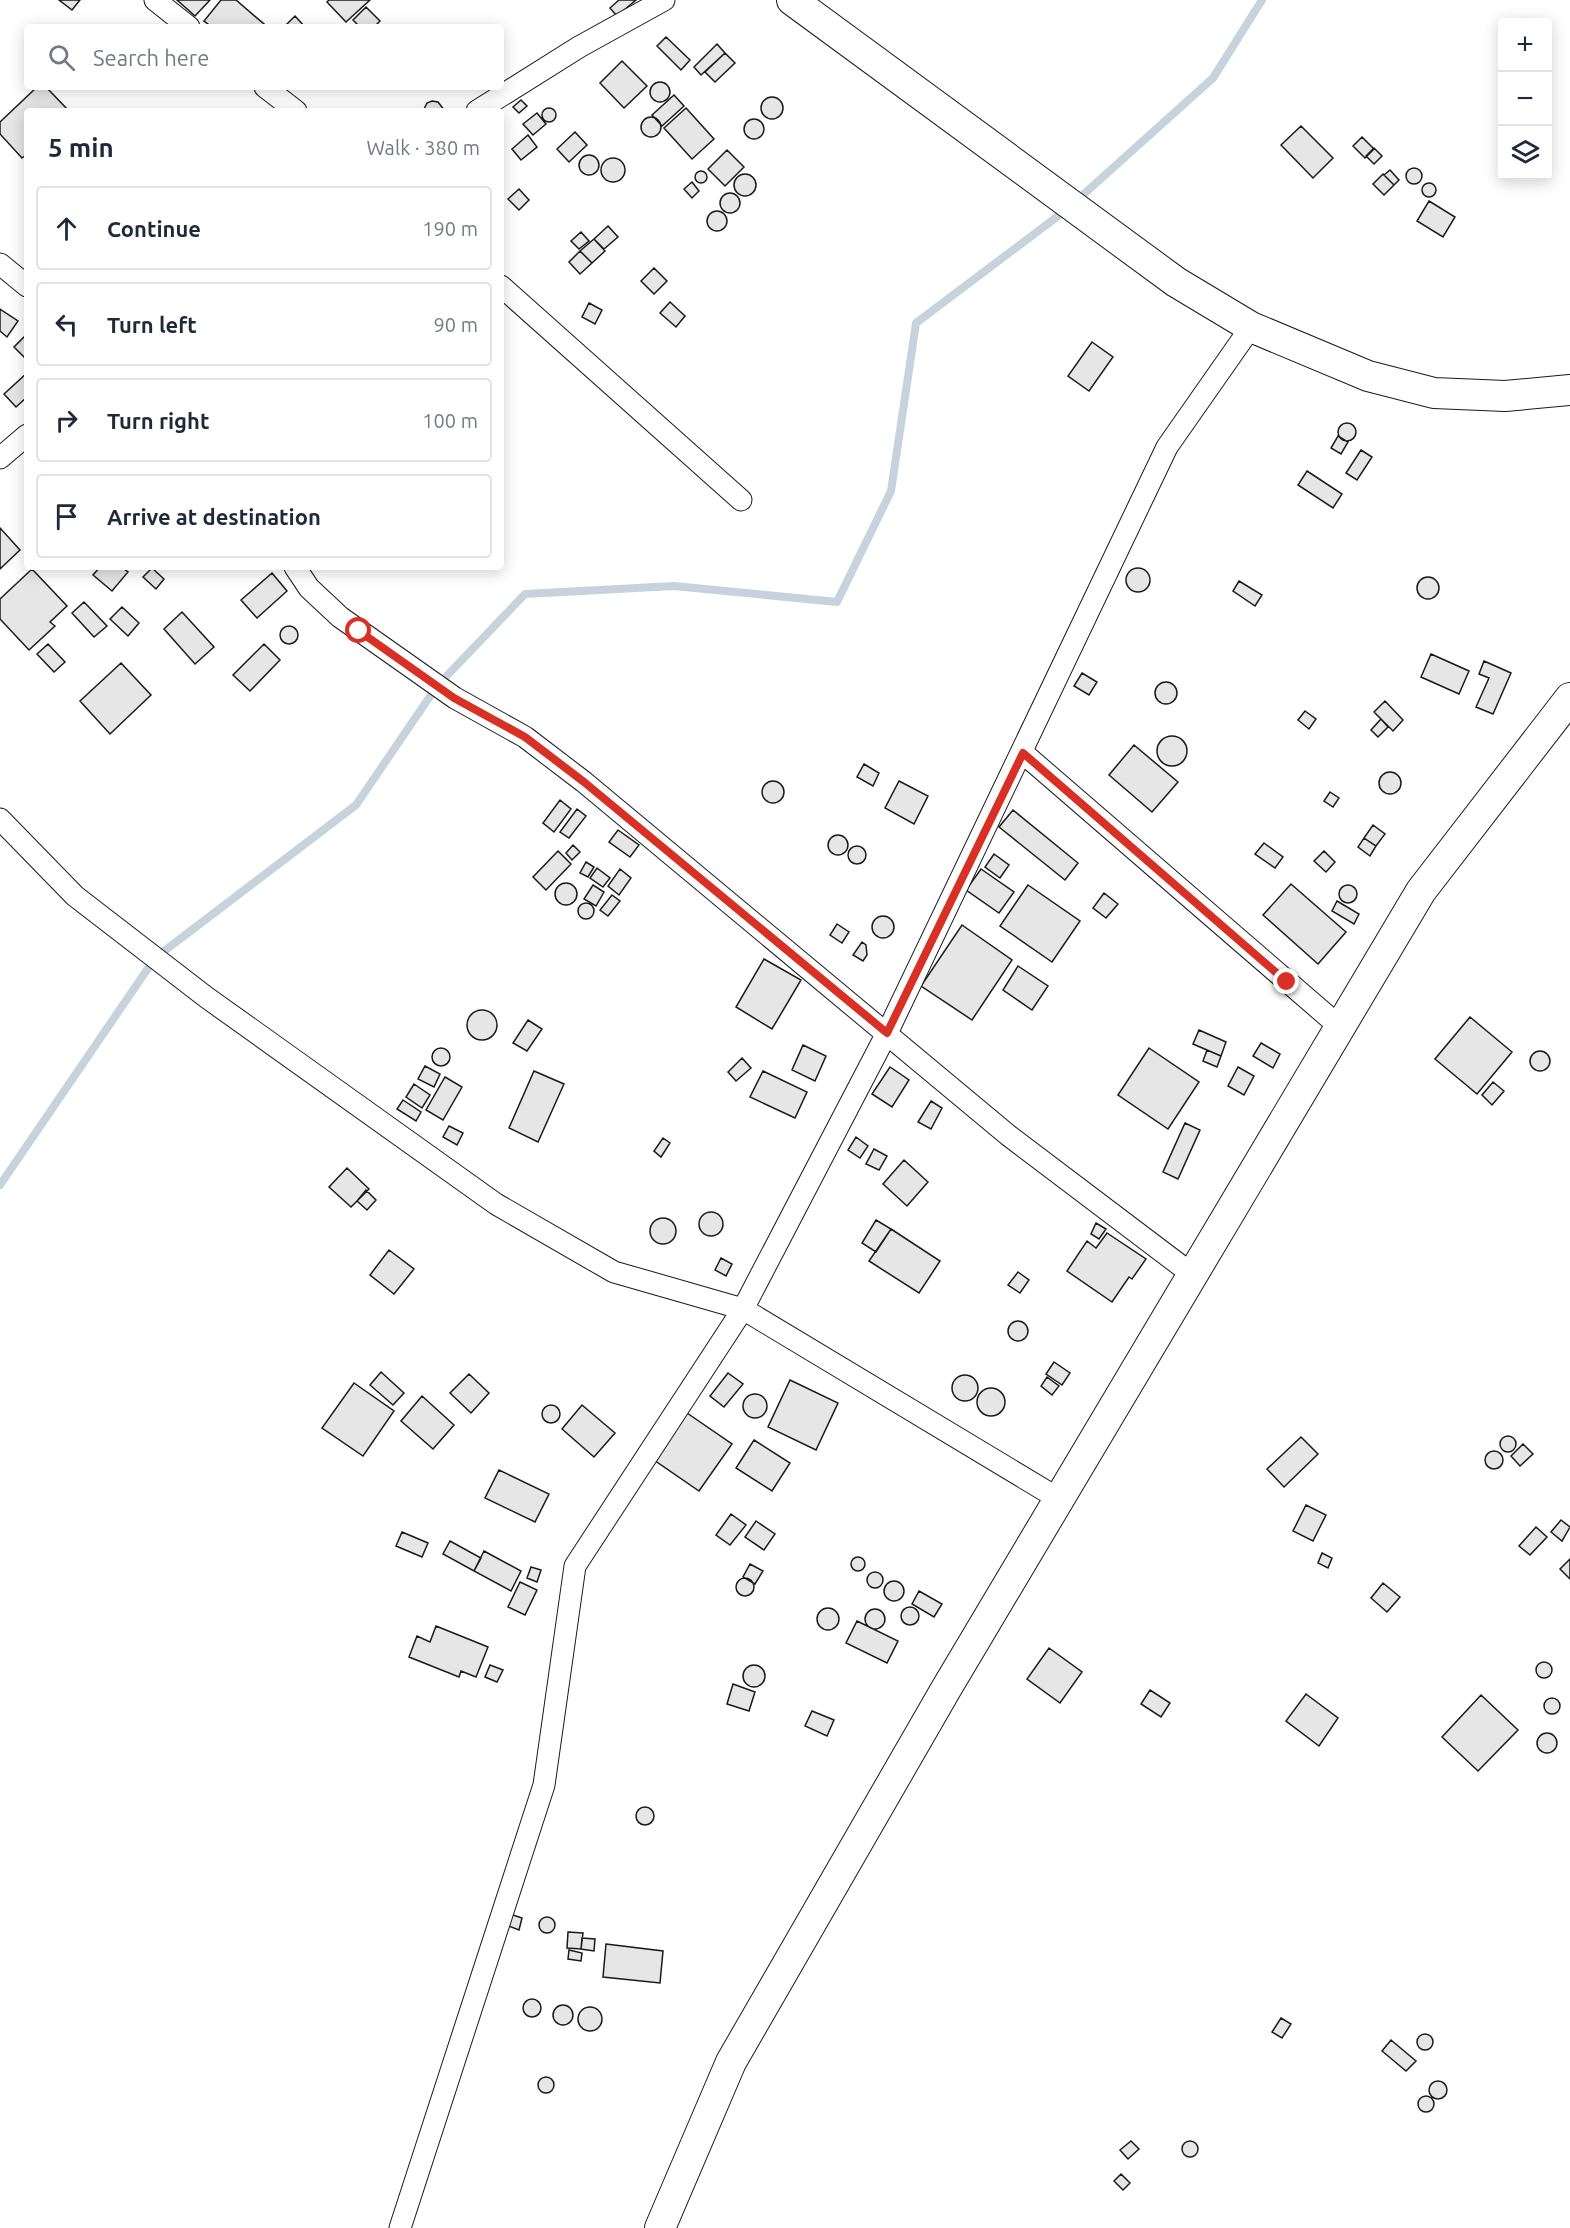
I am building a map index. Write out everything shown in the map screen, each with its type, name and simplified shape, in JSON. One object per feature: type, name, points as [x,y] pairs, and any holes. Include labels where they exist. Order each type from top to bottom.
[{"type":"street","points":[[155,0],[185,24]]},
{"type":"street","points":[[482,108],[579,47],[664,0]]},
{"type":"street","points":[[792,0],[1166,275],[1251,327],[1368,376],[1434,393],[1505,396],[1570,390]]},
{"type":"street","points":[[269,90],[292,108]]},
{"type":"street","points":[[0,264],[24,284]]},
{"type":"street","points":[[504,289],[741,500]]},
{"type":"street","points":[[400,2228],[544,1785],[576,1566],[743,1309],[887,1033],[1023,753],[1167,447],[1251,327]]},
{"type":"street","points":[[0,458],[24,438]]},
{"type":"street","points":[[297,570],[309,588],[340,617],[454,698],[525,737],[575,775],[1008,1135],[1193,1275]]},
{"type":"street","points":[[660,2228],[731,2062],[946,1689],[1059,1499],[1421,891],[1570,698]]},
{"type":"street","points":[[1023,753],[1340,1027]]},
{"type":"street","points":[[0,819],[75,896],[206,997],[496,1204],[614,1272],[743,1309],[1059,1499]]},
{"type":"building","points":[[59,0],[80,0],[72,10]]},
{"type":"building","points":[[177,0],[210,0],[195,16]]},
{"type":"building","points":[[221,0],[236,0],[264,24],[208,24],[204,21]]},
{"type":"building","points":[[329,0],[370,0],[346,22],[327,2]]},
{"type":"building","points":[[619,0],[636,0],[617,16],[610,8]]},
{"type":"building","points":[[366,7],[380,21],[377,24],[357,24],[353,20]]},
{"type":"building","points":[[295,16],[302,24],[287,24]]},
{"type":"building","points":[[666,37],[690,60],[681,70],[657,46]]},
{"type":"building","points":[[717,44],[725,53],[701,75],[694,67]]},
{"type":"building","points":[[725,53],[735,63],[715,82],[705,72]]},
{"type":"building","points":[[622,61],[647,86],[624,108],[600,83]]},
{"type":"building","points":[[660,82],[667,85],[670,92],[667,99],[660,102],[653,99],[650,92],[653,85]]},
{"type":"building","points":[[34,90],[49,90],[66,108],[24,108],[24,156],[22,158],[0,134],[0,122]]},
{"type":"building","points":[[674,95],[684,106],[662,126],[652,115]]},
{"type":"building","points":[[772,97],[780,100],[783,108],[780,116],[772,119],[764,116],[761,108],[764,100]]},
{"type":"building","points":[[521,100],[527,106],[519,113],[513,107]]},
{"type":"building","points":[[438,102],[443,108],[424,108],[427,103]]},
{"type":"building","points":[[549,108],[554,110],[556,115],[554,120],[549,122],[544,120],[542,115],[544,110]]},
{"type":"building","points":[[686,108],[714,139],[692,159],[664,128]]},
{"type":"building","points":[[537,113],[546,124],[533,135],[523,124]]},
{"type":"building","points":[[651,117],[658,120],[661,127],[658,134],[651,137],[644,134],[641,127],[644,120]]},
{"type":"building","points":[[754,119],[761,122],[764,129],[761,136],[754,139],[747,136],[744,129],[747,122]]},
{"type":"building","points":[[1301,126],[1333,158],[1313,178],[1281,145]]},
{"type":"building","points":[[575,132],[587,145],[569,162],[557,149]]},
{"type":"building","points":[[528,135],[537,147],[521,160],[512,149]]},
{"type":"building","points":[[1362,137],[1374,149],[1365,158],[1353,146]]},
{"type":"building","points":[[1374,148],[1382,156],[1374,164],[1366,156]]},
{"type":"building","points":[[727,150],[744,167],[725,186],[708,169]]},
{"type":"building","points":[[589,155],[596,158],[599,165],[596,172],[589,175],[582,172],[579,165],[582,158]]},
{"type":"building","points":[[613,158],[618,159],[624,165],[624,175],[618,181],[613,182],[608,181],[602,175],[601,170],[602,165],[608,159]]},
{"type":"building","points":[[1411,168],[1417,168],[1422,176],[1420,182],[1411,184],[1406,179],[1406,173]]},
{"type":"building","points":[[1390,170],[1399,180],[1394,185],[1384,175]]},
{"type":"building","points":[[703,171],[707,177],[703,183],[699,183],[695,175]]},
{"type":"building","points":[[745,174],[753,177],[756,185],[753,193],[745,196],[737,193],[734,185],[737,177]]},
{"type":"building","points":[[1383,174],[1394,185],[1384,195],[1373,184]]},
{"type":"building","points":[[692,182],[699,191],[692,198],[684,189]]},
{"type":"building","points":[[1426,183],[1432,183],[1436,190],[1432,197],[1426,197],[1422,193],[1422,187]]},
{"type":"building","points":[[519,189],[529,200],[519,210],[508,199]]},
{"type":"building","points":[[730,193],[737,196],[740,203],[737,210],[730,213],[723,210],[720,203],[723,196]]},
{"type":"building","points":[[1429,201],[1455,217],[1443,237],[1417,221]]},
{"type":"building","points":[[717,211],[724,214],[727,221],[724,228],[717,231],[710,228],[707,221],[710,214]]},
{"type":"building","points":[[608,226],[618,237],[604,249],[594,239]]},
{"type":"building","points":[[581,232],[589,241],[579,249],[571,241]]},
{"type":"building","points":[[594,239],[605,251],[592,263],[580,251]]},
{"type":"building","points":[[580,251],[592,263],[580,274],[569,262]]},
{"type":"building","points":[[654,268],[667,281],[654,294],[641,281]]},
{"type":"building","points":[[670,302],[685,316],[676,327],[660,313]]},
{"type":"building","points":[[589,303],[602,310],[595,324],[582,317]]},
{"type":"building","points":[[0,309],[18,321],[7,337],[0,331]]},
{"type":"building","points":[[24,337],[24,357],[14,347]]},
{"type":"building","points":[[1092,342],[1113,357],[1089,391],[1068,376]]},
{"type":"building","points":[[24,376],[24,400],[16,407],[4,394]]},
{"type":"building","points":[[1347,423],[1353,426],[1356,432],[1353,438],[1347,441],[1341,438],[1338,432],[1341,426]]},
{"type":"building","points":[[1338,436],[1348,442],[1341,454],[1331,448]]},
{"type":"building","points":[[1361,450],[1372,457],[1357,480],[1346,473]]},
{"type":"building","points":[[1307,471],[1342,494],[1333,508],[1298,485]]},
{"type":"building","points":[[0,528],[20,550],[0,569]]},
{"type":"building","points":[[1138,568],[1146,572],[1150,580],[1146,588],[1138,592],[1130,588],[1126,580],[1130,572]]},
{"type":"building","points":[[33,570],[67,606],[50,622],[55,626],[29,650],[0,619],[0,599]]},
{"type":"building","points":[[97,570],[125,570],[128,572],[112,591],[93,575]]},
{"type":"building","points":[[150,570],[154,570],[164,579],[156,589],[143,577]]},
{"type":"building","points":[[272,573],[287,591],[257,618],[241,600]]},
{"type":"building","points":[[1428,577],[1436,580],[1439,588],[1436,596],[1428,599],[1420,596],[1417,588],[1420,580]]},
{"type":"building","points":[[1239,581],[1262,595],[1255,606],[1233,591]]},
{"type":"building","points":[[84,602],[107,626],[94,637],[72,613]]},
{"type":"building","points":[[122,607],[139,623],[128,636],[110,619]]},
{"type":"building","points":[[182,612],[214,647],[195,664],[164,629]]},
{"type":"building","points":[[289,626],[295,629],[298,635],[295,641],[289,644],[283,641],[280,635],[283,629]]},
{"type":"building","points":[[48,644],[65,662],[54,672],[37,654]]},
{"type":"building","points":[[264,644],[280,660],[250,691],[233,675]]},
{"type":"building","points":[[1431,654],[1469,671],[1459,694],[1421,677]]},
{"type":"building","points":[[1484,661],[1511,673],[1493,714],[1476,707],[1489,678],[1479,674]]},
{"type":"building","points":[[121,663],[151,695],[110,734],[80,701]]},
{"type":"building","points":[[1082,673],[1097,682],[1089,695],[1074,686]]},
{"type":"building","points":[[1166,682],[1174,685],[1177,693],[1174,701],[1166,704],[1158,701],[1155,693],[1158,685]]},
{"type":"building","points":[[1385,701],[1403,720],[1393,731],[1374,712]]},
{"type":"building","points":[[1305,711],[1316,719],[1309,729],[1298,720]]},
{"type":"building","points":[[1381,719],[1388,727],[1378,737],[1371,730]]},
{"type":"building","points":[[1172,736],[1183,740],[1187,751],[1183,762],[1172,766],[1161,762],[1157,751],[1161,740]]},
{"type":"building","points":[[1134,745],[1178,782],[1152,812],[1109,775]]},
{"type":"building","points":[[864,764],[879,773],[873,786],[857,777]]},
{"type":"building","points":[[1390,772],[1398,775],[1401,783],[1398,791],[1390,794],[1382,791],[1379,783],[1382,775]]},
{"type":"building","points":[[773,781],[781,784],[784,792],[781,800],[773,803],[765,800],[762,792],[765,784]]},
{"type":"building","points":[[899,781],[928,796],[914,824],[885,808]]},
{"type":"building","points":[[1330,792],[1339,798],[1333,807],[1324,801]]},
{"type":"building","points":[[560,800],[571,809],[554,832],[543,823]]},
{"type":"building","points":[[577,809],[586,816],[569,838],[560,832]]},
{"type":"building","points":[[1013,810],[1078,863],[1065,880],[999,827]]},
{"type":"building","points":[[1373,825],[1385,834],[1376,846],[1364,838]]},
{"type":"building","points":[[618,830],[639,845],[630,857],[609,842]]},
{"type":"building","points":[[838,835],[845,838],[848,845],[845,852],[838,855],[831,852],[828,845],[831,838]]},
{"type":"building","points":[[1364,838],[1376,846],[1370,856],[1358,847]]},
{"type":"building","points":[[1264,843],[1283,857],[1275,868],[1255,854]]},
{"type":"building","points":[[573,845],[580,852],[572,860],[566,853]]},
{"type":"building","points":[[857,846],[863,849],[866,855],[863,861],[857,864],[851,861],[848,855],[851,849]]},
{"type":"building","points":[[558,851],[571,864],[546,890],[533,877]]},
{"type":"building","points":[[1324,851],[1335,862],[1326,872],[1314,861]]},
{"type":"building","points":[[994,854],[1009,865],[1000,878],[985,867]]},
{"type":"building","points":[[586,862],[594,867],[588,877],[580,873]]},
{"type":"building","points":[[597,868],[610,878],[603,887],[590,878]]},
{"type":"building","points":[[620,869],[631,878],[619,895],[608,886]]},
{"type":"building","points":[[981,869],[1014,892],[999,913],[966,890]]},
{"type":"building","points":[[566,883],[574,886],[577,894],[574,902],[566,905],[558,902],[555,894],[558,886]]},
{"type":"building","points":[[1291,884],[1346,932],[1318,964],[1263,915]]},
{"type":"building","points":[[593,885],[604,892],[596,906],[584,899]]},
{"type":"building","points":[[1028,885],[1080,921],[1052,962],[1000,926]]},
{"type":"building","points":[[1348,885],[1354,888],[1357,894],[1354,900],[1348,903],[1342,900],[1339,894],[1342,888]]},
{"type":"building","points":[[1104,893],[1118,904],[1106,918],[1093,908]]},
{"type":"building","points":[[612,895],[620,901],[608,916],[600,910]]},
{"type":"building","points":[[1337,901],[1359,914],[1354,924],[1332,911]]},
{"type":"building","points":[[586,903],[594,911],[586,919],[578,911]]},
{"type":"building","points":[[883,916],[891,919],[894,927],[891,935],[883,938],[875,935],[872,927],[875,919]]},
{"type":"building","points":[[837,924],[849,932],[842,943],[830,935]]},
{"type":"building","points":[[962,925],[1012,960],[972,1020],[921,986]]},
{"type":"building","points":[[862,942],[866,945],[867,955],[863,961],[853,955]]},
{"type":"building","points":[[764,959],[801,980],[772,1029],[736,1007]]},
{"type":"building","points":[[1018,966],[1048,986],[1032,1010],[1003,990]]},
{"type":"building","points":[[482,1010],[493,1014],[497,1025],[493,1036],[482,1040],[471,1036],[467,1025],[471,1014]]},
{"type":"building","points":[[1470,1017],[1512,1052],[1477,1094],[1435,1059]]},
{"type":"building","points":[[528,1020],[542,1029],[527,1051],[513,1043]]},
{"type":"building","points":[[1199,1030],[1226,1042],[1221,1056],[1193,1044]]},
{"type":"building","points":[[1261,1043],[1280,1054],[1273,1068],[1253,1056]]},
{"type":"building","points":[[803,1045],[826,1056],[815,1081],[792,1070]]},
{"type":"building","points":[[441,1048],[447,1051],[450,1057],[447,1063],[441,1066],[435,1063],[432,1057],[435,1051]]},
{"type":"building","points":[[1149,1048],[1199,1082],[1168,1129],[1118,1095]]},
{"type":"building","points":[[1207,1050],[1221,1056],[1217,1067],[1203,1061]]},
{"type":"building","points":[[1540,1051],[1547,1054],[1550,1061],[1547,1068],[1540,1071],[1533,1068],[1530,1061],[1533,1054]]},
{"type":"building","points":[[742,1058],[751,1068],[736,1081],[728,1072]]},
{"type":"building","points":[[425,1066],[440,1074],[434,1087],[418,1079]]},
{"type":"building","points":[[890,1067],[909,1080],[892,1107],[872,1094]]},
{"type":"building","points":[[1238,1067],[1254,1076],[1244,1095],[1228,1086]]},
{"type":"building","points":[[534,1071],[564,1084],[538,1142],[509,1128]]},
{"type":"building","points":[[763,1071],[807,1092],[795,1118],[750,1097]]},
{"type":"building","points":[[445,1077],[462,1087],[443,1120],[426,1110]]},
{"type":"building","points":[[1493,1082],[1504,1091],[1492,1105],[1482,1095]]},
{"type":"building","points":[[414,1084],[430,1095],[422,1108],[406,1097]]},
{"type":"building","points":[[403,1100],[421,1112],[416,1121],[397,1109]]},
{"type":"building","points":[[931,1101],[942,1108],[931,1129],[918,1122]]},
{"type":"building","points":[[1185,1123],[1200,1130],[1178,1179],[1163,1172]]},
{"type":"building","points":[[449,1126],[463,1133],[457,1145],[443,1137]]},
{"type":"building","points":[[856,1137],[868,1146],[860,1158],[848,1150]]},
{"type":"building","points":[[663,1138],[670,1143],[661,1157],[654,1151]]},
{"type":"building","points":[[874,1149],[887,1156],[879,1170],[866,1164]]},
{"type":"building","points":[[904,1160],[928,1182],[907,1206],[883,1184]]},
{"type":"building","points":[[347,1168],[369,1189],[351,1207],[329,1187]]},
{"type":"building","points":[[366,1190],[376,1200],[367,1210],[357,1201]]},
{"type":"building","points":[[711,1212],[719,1216],[723,1224],[719,1232],[711,1236],[703,1232],[699,1224],[703,1216]]},
{"type":"building","points":[[663,1218],[672,1222],[676,1231],[672,1240],[663,1244],[654,1240],[650,1231],[654,1222]]},
{"type":"building","points":[[876,1220],[891,1229],[876,1252],[862,1243]]},
{"type":"building","points":[[1096,1223],[1106,1229],[1099,1239],[1091,1234]]},
{"type":"building","points":[[891,1229],[940,1261],[919,1293],[869,1261]]},
{"type":"building","points":[[1107,1233],[1146,1259],[1132,1279],[1129,1277],[1112,1302],[1067,1271],[1087,1241],[1096,1248]]},
{"type":"building","points":[[389,1250],[414,1269],[394,1294],[370,1275]]},
{"type":"building","points":[[721,1258],[732,1264],[726,1276],[715,1270]]},
{"type":"building","points":[[1018,1272],[1029,1280],[1020,1293],[1008,1285]]},
{"type":"building","points":[[1018,1321],[1025,1324],[1028,1331],[1025,1338],[1018,1341],[1011,1338],[1008,1331],[1011,1324]]},
{"type":"building","points":[[1054,1362],[1070,1373],[1062,1385],[1046,1374]]},
{"type":"building","points":[[381,1372],[404,1393],[393,1405],[370,1385]]},
{"type":"building","points":[[728,1373],[743,1384],[724,1407],[710,1396]]},
{"type":"building","points":[[469,1374],[489,1393],[471,1413],[450,1393]]},
{"type":"building","points":[[965,1375],[974,1379],[978,1388],[974,1397],[965,1401],[956,1397],[952,1388],[956,1379]]},
{"type":"building","points":[[1047,1377],[1059,1386],[1052,1395],[1041,1386]]},
{"type":"building","points":[[790,1380],[838,1403],[816,1450],[768,1427]]},
{"type":"building","points":[[354,1383],[394,1411],[363,1456],[322,1428]]},
{"type":"building","points":[[991,1388],[1001,1392],[1005,1402],[1001,1412],[991,1416],[981,1412],[977,1402],[981,1392]]},
{"type":"building","points":[[755,1394],[763,1398],[767,1406],[763,1414],[755,1418],[747,1414],[743,1406],[747,1398]]},
{"type":"building","points":[[422,1396],[454,1425],[433,1449],[401,1421]]},
{"type":"building","points":[[551,1405],[557,1408],[560,1414],[557,1420],[551,1423],[545,1420],[542,1414],[545,1408]]},
{"type":"building","points":[[582,1405],[615,1433],[594,1457],[562,1429]]},
{"type":"building","points":[[687,1413],[732,1444],[699,1491],[654,1460]]},
{"type":"building","points":[[1508,1436],[1516,1444],[1508,1452],[1500,1444]]},
{"type":"building","points":[[1301,1437],[1318,1454],[1284,1487],[1267,1469]]},
{"type":"building","points":[[754,1440],[790,1463],[772,1491],[736,1468]]},
{"type":"building","points":[[1523,1444],[1533,1454],[1520,1466],[1511,1456]]},
{"type":"building","points":[[1494,1451],[1500,1454],[1503,1460],[1500,1466],[1494,1469],[1488,1466],[1485,1460],[1488,1454]]},
{"type":"building","points":[[499,1470],[549,1494],[535,1522],[485,1498]]},
{"type":"building","points":[[1306,1505],[1326,1515],[1313,1541],[1293,1531]]},
{"type":"building","points":[[731,1514],[746,1525],[730,1545],[716,1535]]},
{"type":"building","points":[[1561,1520],[1570,1527],[1562,1541],[1551,1532]]},
{"type":"building","points":[[756,1521],[775,1534],[764,1550],[745,1537]]},
{"type":"building","points":[[1536,1527],[1547,1537],[1530,1555],[1519,1546]]},
{"type":"building","points":[[402,1532],[428,1543],[422,1557],[396,1546]]},
{"type":"building","points":[[450,1541],[481,1558],[474,1571],[443,1554]]},
{"type":"building","points":[[484,1551],[521,1571],[511,1591],[474,1571]]},
{"type":"building","points":[[1322,1553],[1332,1558],[1328,1568],[1318,1563]]},
{"type":"building","points":[[855,1557],[861,1557],[865,1564],[861,1571],[855,1571],[851,1567],[851,1561]]},
{"type":"building","points":[[1570,1559],[1570,1579],[1560,1569]]},
{"type":"building","points":[[750,1564],[763,1571],[755,1584],[743,1577]]},
{"type":"building","points":[[531,1567],[541,1570],[537,1582],[527,1578]]},
{"type":"building","points":[[872,1572],[878,1572],[883,1580],[881,1586],[872,1588],[867,1583],[867,1577]]},
{"type":"building","points":[[741,1578],[749,1578],[754,1583],[752,1594],[741,1596],[736,1591],[736,1583]]},
{"type":"building","points":[[894,1581],[901,1584],[904,1591],[901,1598],[894,1601],[887,1598],[884,1591],[887,1584]]},
{"type":"building","points":[[520,1582],[537,1590],[525,1615],[508,1607]]},
{"type":"building","points":[[1383,1583],[1400,1597],[1387,1612],[1371,1598]]},
{"type":"building","points":[[919,1591],[942,1604],[934,1617],[912,1604]]},
{"type":"building","points":[[910,1607],[916,1610],[919,1616],[916,1622],[910,1625],[904,1622],[901,1616],[904,1610]]},
{"type":"building","points":[[828,1608],[836,1611],[839,1619],[836,1627],[828,1630],[820,1627],[817,1619],[820,1611]]},
{"type":"building","points":[[875,1609],[882,1612],[885,1619],[882,1626],[875,1629],[868,1626],[865,1619],[868,1612]]},
{"type":"building","points":[[857,1621],[898,1641],[887,1663],[846,1643]]},
{"type":"building","points":[[436,1626],[488,1647],[476,1677],[461,1671],[459,1677],[409,1657],[417,1636],[430,1642]]},
{"type":"building","points":[[1049,1648],[1082,1672],[1060,1703],[1027,1679]]},
{"type":"building","points":[[1544,1662],[1550,1664],[1552,1670],[1550,1676],[1544,1678],[1538,1676],[1536,1670],[1538,1664]]},
{"type":"building","points":[[490,1665],[503,1670],[497,1682],[485,1677]]},
{"type":"building","points":[[754,1665],[762,1668],[765,1676],[762,1684],[754,1687],[746,1684],[743,1676],[746,1668]]},
{"type":"building","points":[[733,1684],[755,1692],[749,1711],[727,1704]]},
{"type":"building","points":[[1150,1690],[1170,1703],[1161,1717],[1141,1704]]},
{"type":"building","points":[[1306,1694],[1338,1718],[1319,1746],[1286,1721]]},
{"type":"building","points":[[1481,1695],[1518,1730],[1478,1771],[1442,1737]]},
{"type":"building","points":[[1552,1698],[1560,1706],[1552,1714],[1544,1706]]},
{"type":"building","points":[[812,1711],[834,1720],[827,1736],[805,1726]]},
{"type":"building","points":[[1547,1733],[1554,1736],[1557,1743],[1554,1750],[1547,1753],[1540,1750],[1537,1743],[1540,1736]]},
{"type":"building","points":[[645,1807],[651,1810],[654,1816],[651,1822],[645,1825],[639,1822],[636,1816],[639,1810]]},
{"type":"building","points":[[510,1914],[522,1918],[519,1930],[506,1925]]},
{"type":"building","points":[[547,1917],[553,1919],[555,1925],[553,1931],[547,1933],[541,1931],[539,1925],[541,1919]]},
{"type":"building","points":[[568,1932],[583,1933],[581,1949],[567,1948]]},
{"type":"building","points":[[582,1938],[595,1939],[594,1951],[581,1949]]},
{"type":"building","points":[[606,1944],[663,1951],[660,1983],[603,1977]]},
{"type":"building","points":[[569,1950],[582,1953],[581,1961],[568,1959]]},
{"type":"building","points":[[532,1999],[538,2002],[541,2008],[538,2014],[532,2017],[526,2014],[523,2008],[526,2002]]},
{"type":"building","points":[[563,2005],[570,2008],[573,2015],[570,2022],[563,2025],[556,2022],[553,2015],[556,2008]]},
{"type":"building","points":[[590,2007],[595,2008],[601,2014],[601,2024],[595,2030],[590,2031],[585,2030],[579,2024],[578,2019],[579,2014],[585,2008]]},
{"type":"building","points":[[1281,2018],[1291,2024],[1282,2038],[1272,2032]]},
{"type":"building","points":[[1425,2034],[1433,2042],[1425,2050],[1417,2042]]},
{"type":"building","points":[[1391,2040],[1416,2061],[1406,2071],[1382,2051]]},
{"type":"building","points":[[546,2077],[554,2085],[546,2093],[538,2085]]},
{"type":"building","points":[[1438,2081],[1444,2084],[1447,2090],[1444,2096],[1438,2099],[1432,2096],[1429,2090],[1432,2084]]},
{"type":"building","points":[[1423,2096],[1429,2096],[1434,2104],[1432,2110],[1423,2112],[1418,2107],[1418,2101]]},
{"type":"building","points":[[1131,2141],[1139,2149],[1128,2159],[1120,2150]]},
{"type":"building","points":[[1187,2141],[1193,2141],[1198,2149],[1196,2155],[1187,2157],[1182,2152],[1182,2146]]},
{"type":"building","points":[[1121,2174],[1130,2183],[1123,2190],[1114,2181]]},
{"type":"waterway","points":[[1075,202],[1213,78],[1262,0]]},
{"type":"waterway","points":[[0,1185],[155,958],[356,805],[437,686],[525,594],[674,586],[837,602],[891,491],[916,323],[1066,210]]},
{"type":"route","points":[[359,631],[454,698],[525,737],[584,782],[887,1033],[1023,753],[1287,982]]}]
